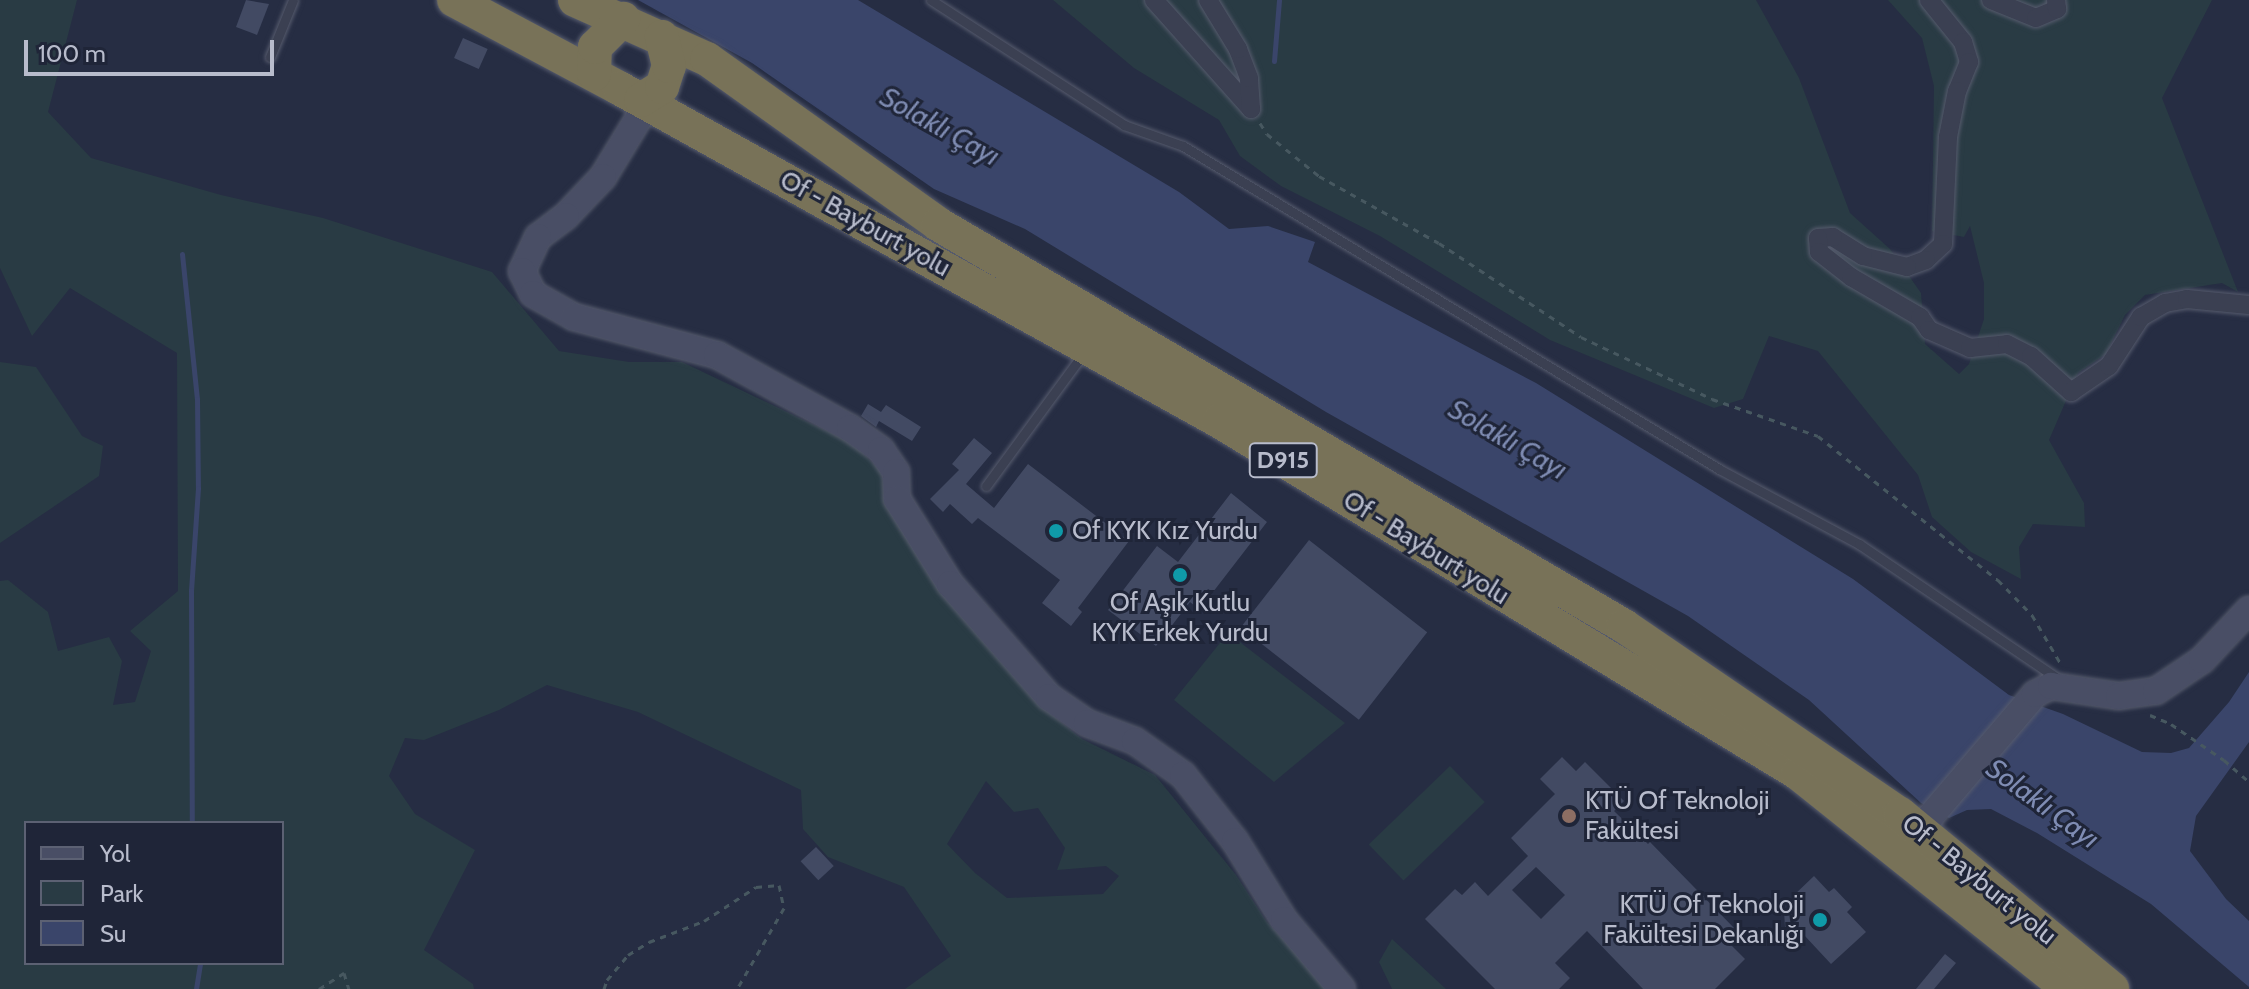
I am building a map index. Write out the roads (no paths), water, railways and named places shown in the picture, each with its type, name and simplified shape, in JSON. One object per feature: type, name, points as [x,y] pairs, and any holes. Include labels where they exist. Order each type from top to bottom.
[{"type":"highway","name":"Of - Bayburt yolu","points":[[454,0],[645,102],[1219,421],[1798,773],[2069,989]]},
{"type":"highway","name":"Of - Bayburt yolu","points":[[575,0],[707,59],[938,224],[1624,626],[1924,824],[2112,989]]},
{"type":"highway","points":[[594,74],[595,47],[623,19]]},
{"type":"highway","points":[[645,102],[662,87],[669,66],[662,37]]},
{"type":"street","points":[[1154,0],[1251,109],[1249,78],[1238,49],[1208,0]]},
{"type":"street","points":[[1929,0],[1963,42],[1969,62],[1957,91],[1948,137],[1943,244],[1926,260],[1907,267],[1863,256],[1833,237],[1818,238],[1819,252],[1851,277],[1920,317],[1929,330],[1970,348],[2007,344],[2031,356],[2071,392],[2109,366],[2141,317],[2165,303],[2187,299],[2249,305]]},
{"type":"street","points":[[1991,0],[2036,18],[2057,9],[2056,0]]},
{"type":"street","points":[[645,102],[603,177],[566,216],[538,237],[522,271],[533,294],[574,317],[717,355],[850,428],[881,450],[896,472],[897,499],[950,584],[1049,697],[1087,723],[1135,741],[1183,775],[1235,841],[1284,920],[1342,989]]},
{"type":"street","points":[[1924,824],[2035,694],[2051,686],[2069,686],[2119,696],[2156,691],[2177,680],[2202,660],[2249,610]]},
{"type":"lane","points":[[270,57],[293,0]]},
{"type":"lane","points":[[931,0],[1124,125],[1183,146],[1719,469],[1859,544],[2069,686]]},
{"type":"lane","points":[[986,486],[1088,348]]},
{"type":"water","name":"Solaklı Çayı","points":[[638,0],[858,0],[1179,192],[1229,229],[1268,226],[1315,242],[1308,262],[1536,383],[1853,579],[2009,695],[2063,714],[2142,752],[2171,753],[2189,748],[2229,702],[2249,672],[2249,742],[2196,816],[2190,851],[2226,899],[2249,921],[2249,987],[2151,904],[2037,833],[1991,809],[1967,810],[1949,818],[1921,803],[1809,700],[1688,616],[1326,412],[1025,229],[934,189],[752,63]]},
{"type":"waterway","points":[[1274,61],[1279,0]]},
{"type":"waterway","points":[[182,254],[197,399],[198,488],[191,590],[192,821]]},
{"type":"waterway","points":[[196,989],[200,965]]},
{"type":"place","name":"Of KYK Kız Yurdu","points":[[1056,531]]},
{"type":"place","name":"Of Aşık Kutlu KYK Erkek Yurdu","points":[[1180,575]]},
{"type":"place","name":"KTÜ Of Teknoloji Fakültesi","points":[[1569,816]]},
{"type":"place","name":"KTÜ Of Teknoloji Fakültesi Dekanlığı","points":[[1820,920]]}]
